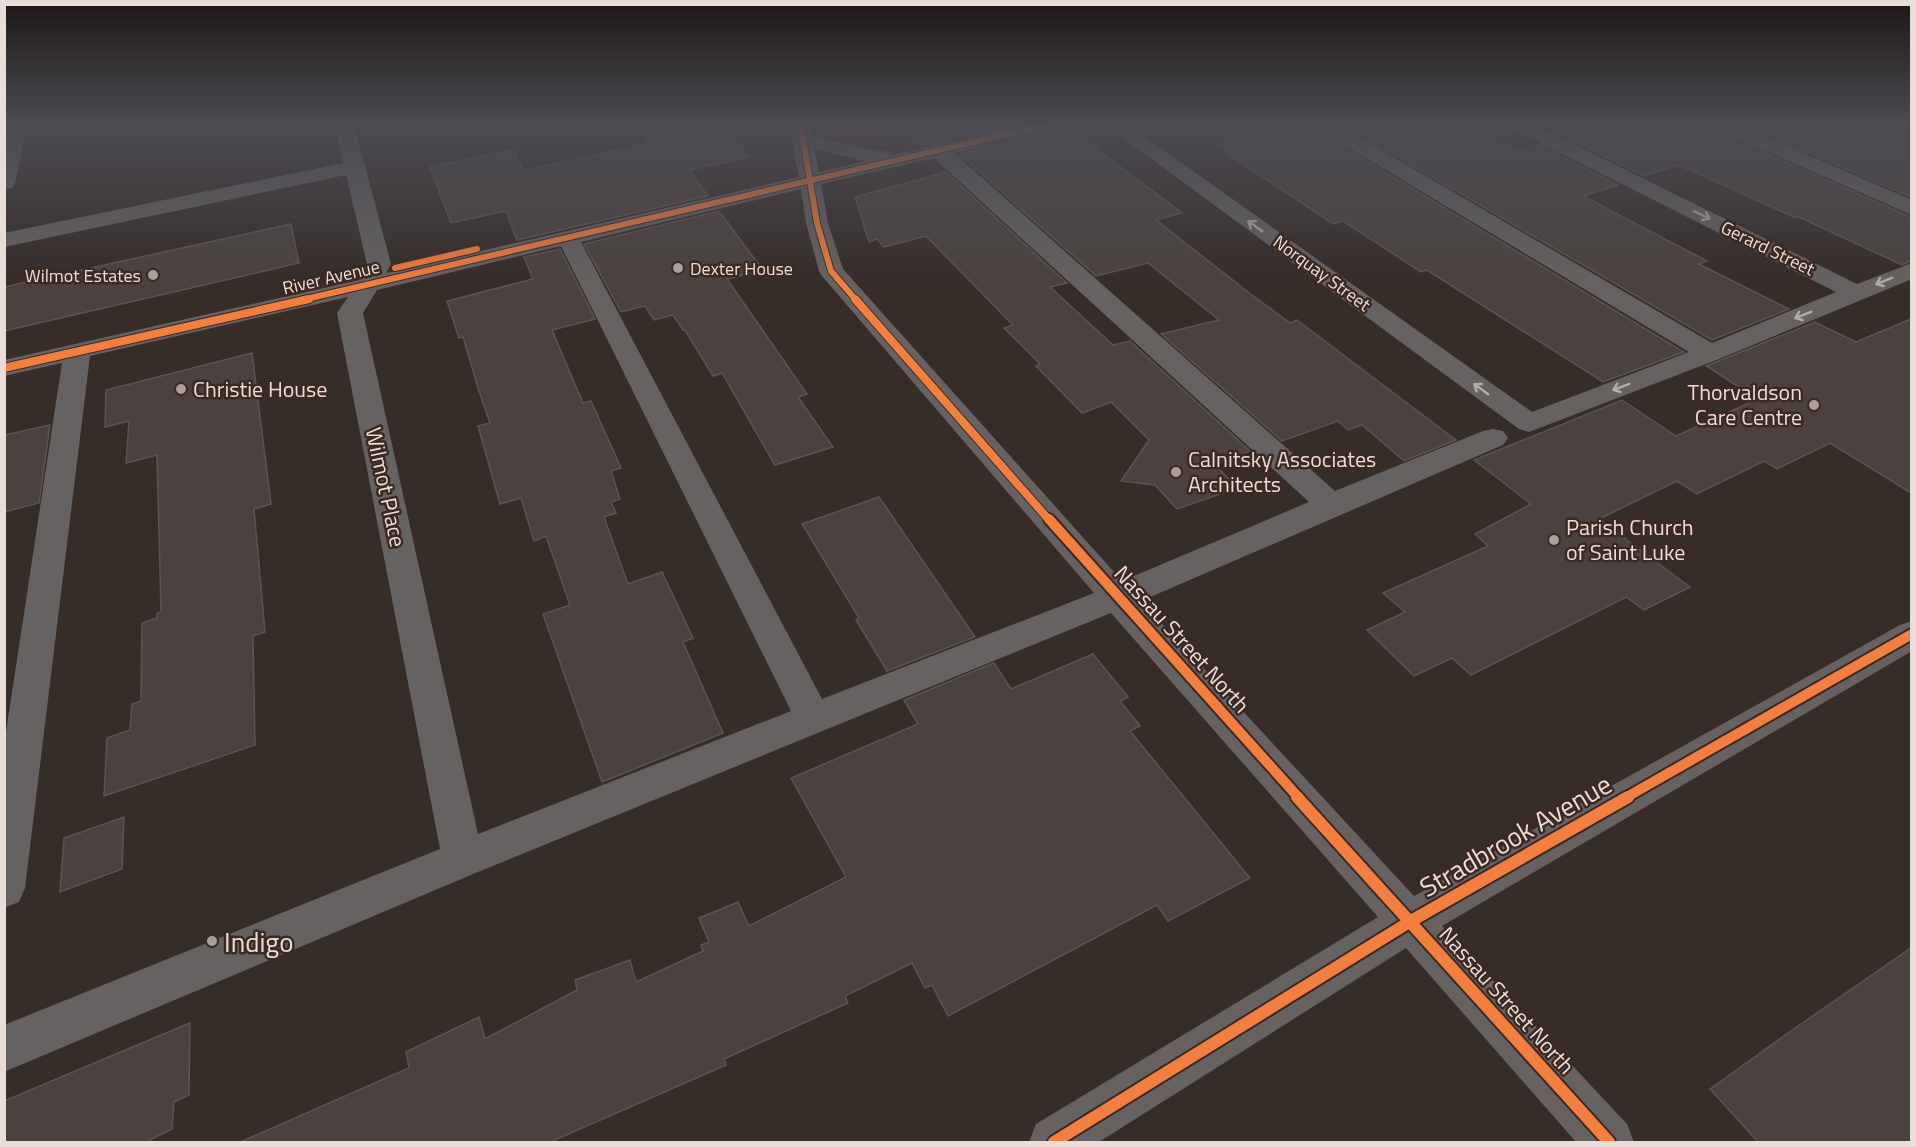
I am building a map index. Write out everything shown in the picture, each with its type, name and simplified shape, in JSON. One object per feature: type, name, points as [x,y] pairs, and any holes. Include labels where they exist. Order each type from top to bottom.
[{"type":"street","points":[[4,240],[304,178]]},
{"type":"street","name":"Wilmot Place","points":[[358,178],[379,264],[350,313],[463,859]]},
{"type":"street","name":"Nassau Street North","points":[[809,178],[817,223],[831,271],[1117,597],[1609,1143]]},
{"type":"street","name":"River Avenue","points":[[4,368],[824,178]]},
{"type":"street","points":[[968,178],[1330,505]]},
{"type":"street","name":"Norquay Street","points":[[1188,178],[1529,423],[1710,352]]},
{"type":"street","points":[[1414,178],[1710,352],[1911,270]]},
{"type":"street","name":"Gerard Street","points":[[1625,178],[1857,293]]},
{"type":"street","points":[[1842,178],[1911,208]]},
{"type":"street","points":[[568,238],[814,719]]},
{"type":"street","points":[[4,888],[77,351]]},
{"type":"street","points":[[4,1049],[463,859],[1117,597],[1493,438]]},
{"type":"street","name":"Stradbrook Avenue","points":[[1054,1143],[1411,921],[1911,634]]},
{"type":"building","points":[[434,178],[695,178],[708,196],[517,240],[506,211],[451,223]]},
{"type":"building","points":[[926,178],[952,178],[1067,283],[1050,287],[1113,345],[1130,341],[1250,451],[1214,464],[1238,488],[1177,509],[1155,485],[1121,481],[1149,440],[1111,402],[1082,413],[1036,366],[1040,364],[1004,328],[1013,325],[926,236],[884,247],[877,239],[869,242],[855,197]]},
{"type":"building","points":[[985,178],[1135,178],[1182,213],[1156,220],[1290,323],[1297,320],[1456,440],[1404,461],[1362,425],[1348,430],[1338,421],[1282,441],[1161,334],[1219,320],[1148,263],[1096,276]]},
{"type":"building","points":[[1264,178],[1394,178],[1684,352],[1603,382],[1427,270],[1421,272],[1343,221],[1333,224]]},
{"type":"building","points":[[1433,178],[1603,178],[1618,185],[1583,196],[1707,261],[1699,264],[1789,309],[1712,340]]},
{"type":"building","points":[[1707,178],[1821,178],[1911,217],[1911,261],[1902,265],[1799,217],[1796,218]]},
{"type":"building","points":[[1866,178],[1911,178],[1911,197]]},
{"type":"building","points":[[719,211],[763,270],[727,279],[807,394],[798,397],[833,447],[775,465],[722,373],[713,376],[685,330],[673,315],[654,320],[645,306],[621,312],[584,244]]},
{"type":"building","name":"Wilmot Estates","points":[[291,224],[299,263],[4,331],[4,287]]},
{"type":"building","points":[[560,249],[595,319],[552,330],[583,403],[591,401],[621,468],[611,471],[620,499],[611,502],[616,513],[604,517],[628,584],[662,572],[693,638],[683,642],[723,733],[602,782],[543,614],[570,605],[546,536],[534,541],[521,498],[500,504],[478,426],[490,423],[463,337],[459,338],[447,301],[533,279],[524,257]]},
{"type":"building","name":"Parish Church of Saint Luke","points":[[1911,319],[1911,493],[1830,443],[1777,469],[1764,461],[1697,494],[1677,481],[1599,519],[1690,587],[1644,610],[1626,597],[1471,675],[1452,658],[1414,676],[1367,630],[1405,612],[1383,593],[1488,546],[1475,534],[1531,504],[1474,460],[1622,400],[1676,436],[1758,399],[1706,366],[1815,322],[1856,342]]},
{"type":"building","points":[[252,353],[271,504],[254,509],[265,632],[253,636],[255,745],[104,796],[107,738],[130,730],[132,704],[141,701],[142,623],[157,618],[157,613],[161,612],[157,455],[126,463],[129,421],[105,427],[106,390]]},
{"type":"building","points":[[50,425],[39,503],[4,512],[4,435]]},
{"type":"building","points":[[879,497],[975,637],[887,671],[856,620],[859,618],[802,524]]},
{"type":"building","points":[[1093,654],[1128,697],[1120,701],[1140,726],[1130,731],[1250,878],[1168,921],[1157,905],[948,1016],[932,985],[925,988],[912,963],[845,996],[848,1003],[724,1059],[726,1065],[548,1143],[238,1143],[409,1068],[406,1052],[479,1017],[485,1039],[577,990],[575,980],[630,960],[636,982],[703,951],[701,945],[709,942],[699,918],[738,902],[749,926],[846,877],[791,778],[918,724],[904,700],[994,663],[1011,689]]},
{"type":"building","points":[[124,817],[122,869],[60,892],[64,838]]},
{"type":"building","points":[[1911,948],[1911,1143],[1759,1143],[1710,1089]]},
{"type":"building","points":[[190,1023],[189,1095],[174,1102],[172,1129],[144,1143],[4,1143],[4,1101]]},
{"type":"cycle path","points":[[809,178],[817,223],[831,271],[1117,597],[1609,1142]]},
{"type":"cycle path","points":[[4,368],[823,178]]},
{"type":"cycle path","points":[[395,268],[477,249]]},
{"type":"cycle path","points":[[1054,1142],[1411,921],[1912,634]]},
{"type":"place","name":"Dexter House","points":[[678,268]]},
{"type":"place","name":"Wilmot Estates","points":[[153,275]]},
{"type":"place","name":"Christie House","points":[[181,389]]},
{"type":"place","name":"Thorvaldson Care Centre","points":[[1814,405]]},
{"type":"place","name":"Calnitsky Associates Architects","points":[[1176,472]]},
{"type":"place","name":"Parish Church of Saint Luke","points":[[1554,540]]},
{"type":"place","name":"Indigo","points":[[212,941]]}]
